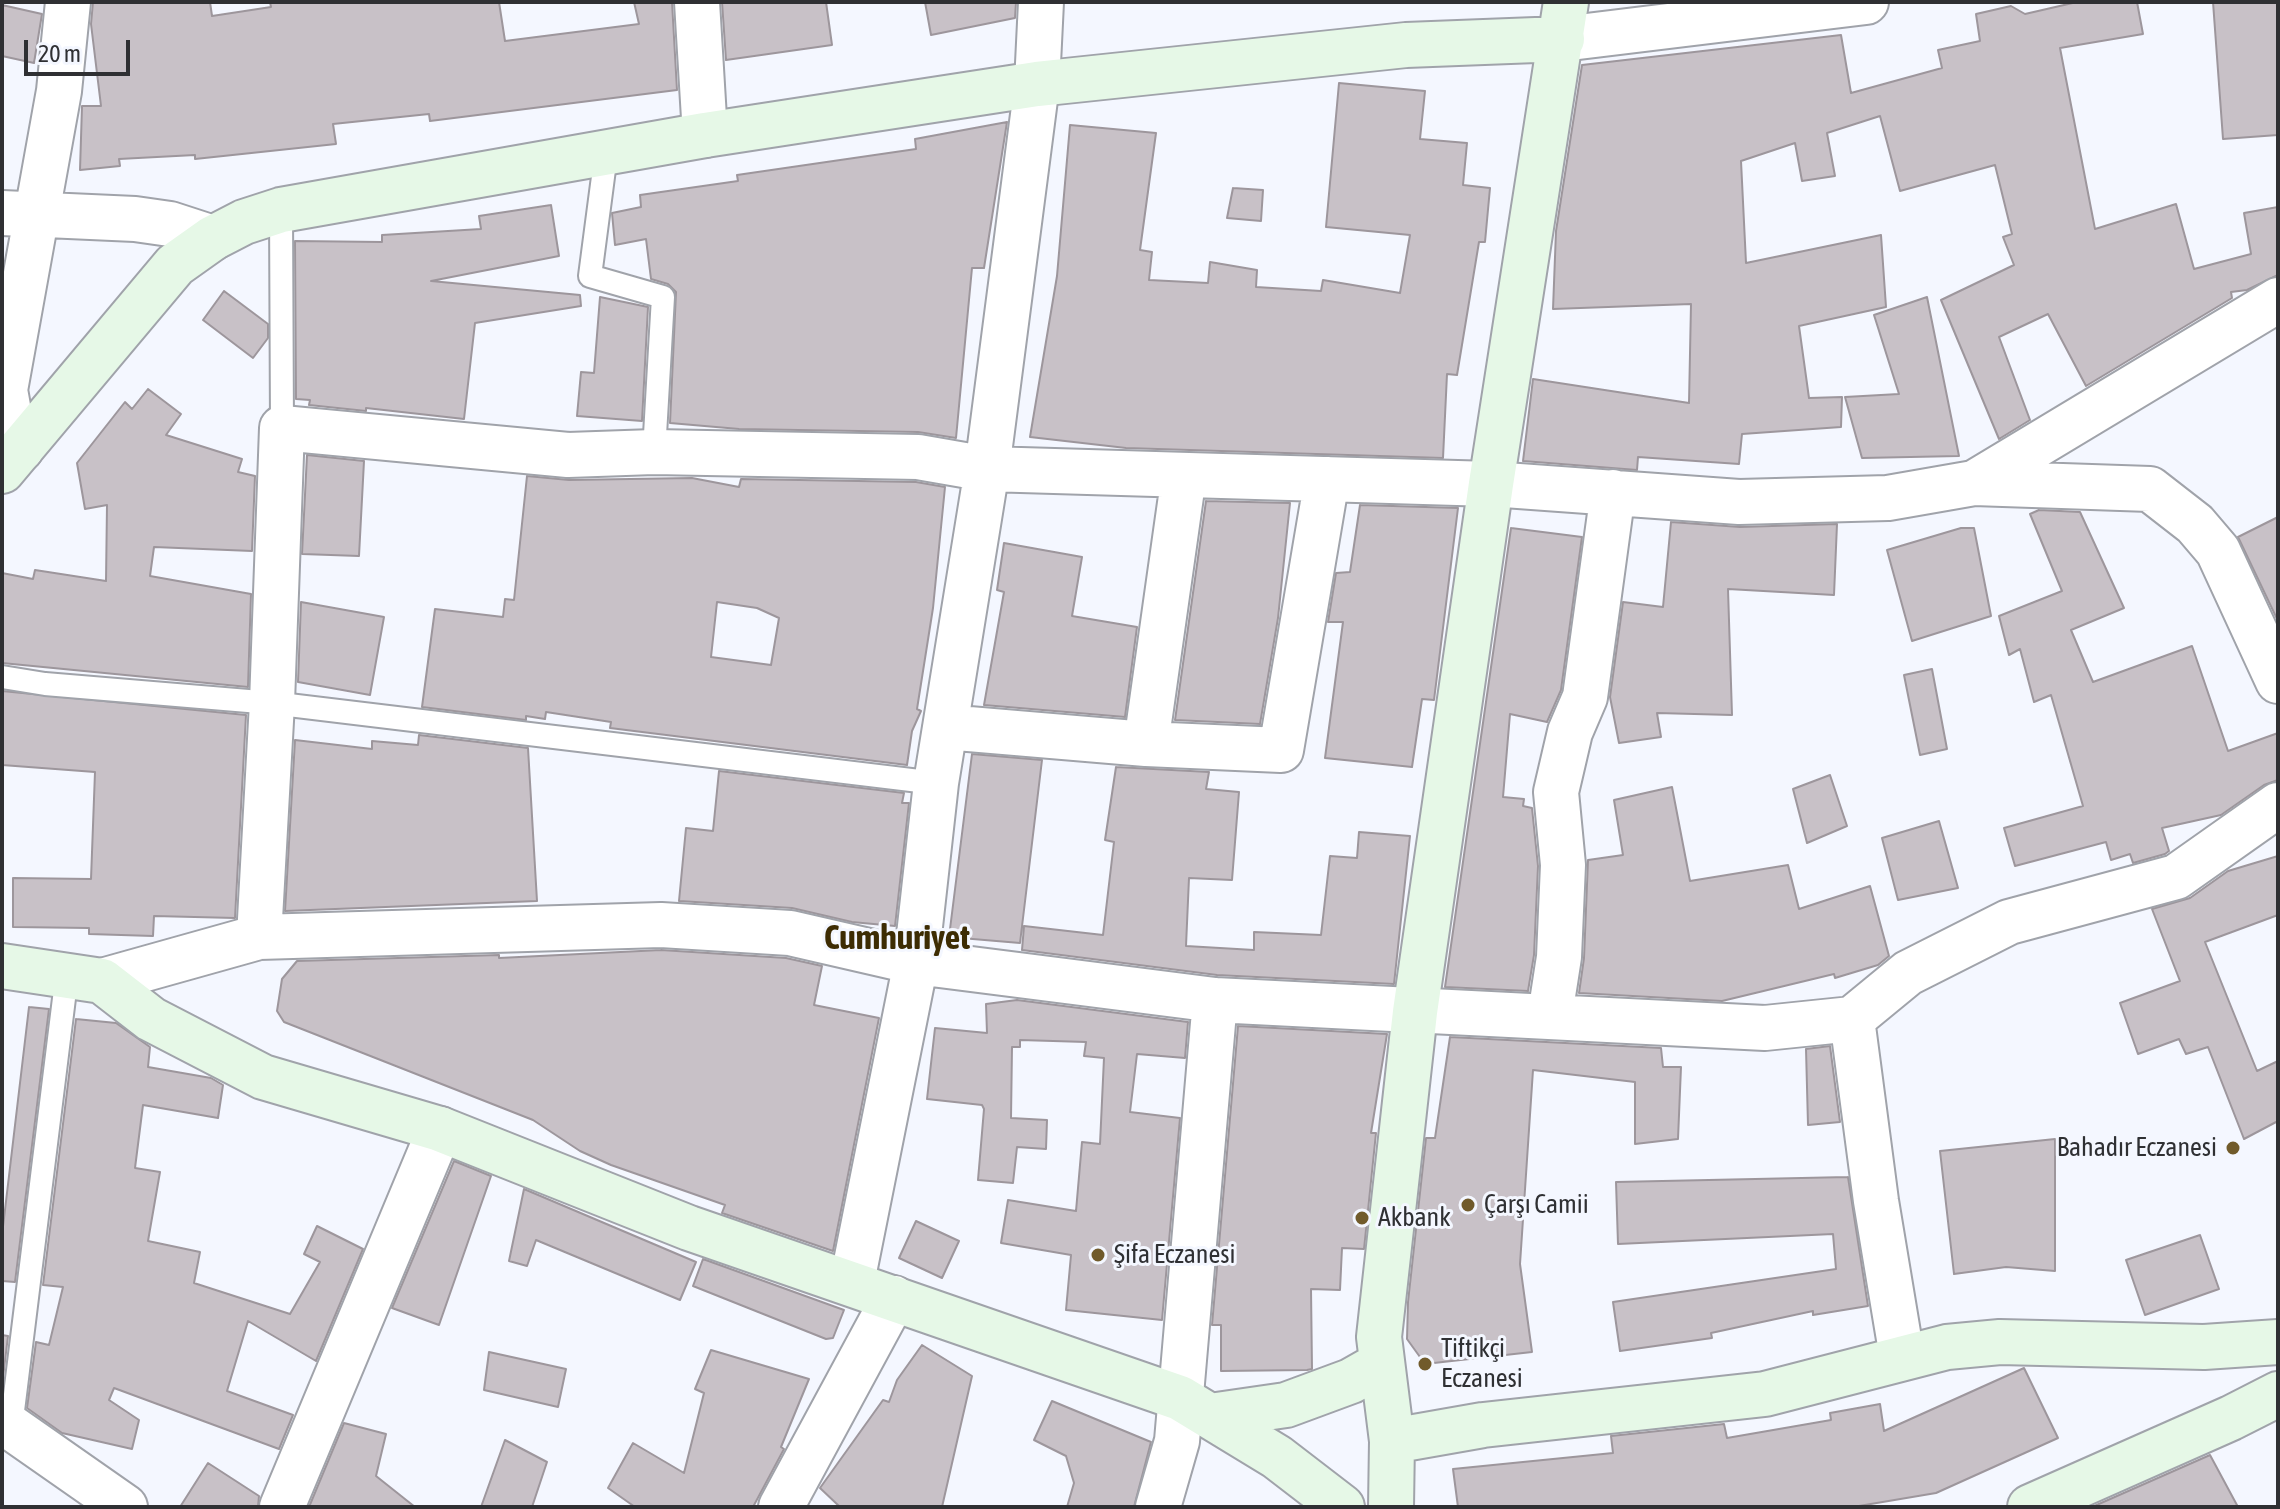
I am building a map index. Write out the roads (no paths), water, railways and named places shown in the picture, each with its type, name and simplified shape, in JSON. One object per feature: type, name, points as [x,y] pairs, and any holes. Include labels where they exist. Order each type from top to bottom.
[{"type":"main road","points":[[12,460],[175,265],[213,238],[244,222],[281,210],[705,135],[1037,84],[1406,45],[1564,21],[1491,484],[1415,1012],[1379,1337],[1392,1441],[1391,1507]]},
{"type":"main road","points":[[2,966],[85,977],[151,1019],[263,1077],[440,1129],[689,1228],[852,1282],[1195,1407],[1277,1457],[1342,1507]]},
{"type":"main road","points":[[1392,1441],[1483,1425],[1765,1394],[1947,1347],[2000,1342],[2204,1347],[2278,1342]]},
{"type":"main road","points":[[1195,1407],[1286,1405],[1351,1381],[1381,1364]]},
{"type":"main road","points":[[2030,1507],[2278,1394]]},
{"type":"street","points":[[12,460],[12,429],[5,390],[19,215],[59,91],[68,2]]},
{"type":"street","points":[[697,2],[705,135]]},
{"type":"street","points":[[852,1282],[916,962],[936,783],[987,469],[1037,84],[1041,2]]},
{"type":"street","points":[[1564,21],[1866,2]]},
{"type":"street","points":[[19,215],[135,219],[170,224],[213,238]]},
{"type":"street","points":[[1974,483],[2278,300]]},
{"type":"street","points":[[259,937],[272,703],[282,428],[568,455],[654,452],[918,457],[987,469],[1491,484],[1739,502],[1888,498],[1974,483],[2150,489],[2195,524],[2218,551],[2278,681]]},
{"type":"street","points":[[1146,744],[1184,475]]},
{"type":"street","points":[[945,727],[1146,744],[1281,750],[1327,479]]},
{"type":"street","points":[[1550,1015],[1559,957],[1563,865],[1556,792],[1570,732],[1585,697],[1613,492]]},
{"type":"street","points":[[85,977],[259,937],[661,925],[790,933],[916,962],[1215,1000],[1765,1028],[1852,1019],[1908,973],[2009,922],[2176,877],[2278,805]]},
{"type":"street","points":[[1158,1507],[1177,1441],[1195,1407],[1215,1000]]},
{"type":"street","points":[[1852,1019],[1876,1201],[1902,1357]]},
{"type":"street","points":[[282,1507],[440,1129]]},
{"type":"street","points":[[781,1507],[894,1298]]},
{"type":"street","points":[[5,1434],[125,1507]]},
{"type":"lane","points":[[606,154],[590,276],[663,297],[654,452]]},
{"type":"lane","points":[[281,210],[282,428]]},
{"type":"lane","points":[[2,677],[45,684],[272,703],[936,783]]},
{"type":"lane","points":[[5,1434],[85,977]]},
{"type":"place","name":"Bahadır Eczanesi","points":[[2233,1148]]},
{"type":"place","name":"Çarşı Camii","points":[[1468,1205]]},
{"type":"place","name":"Akbank","points":[[1362,1218]]},
{"type":"place","name":"Şifa Eczanesi","points":[[1098,1255]]},
{"type":"place","name":"Tiftikçi Eczanesi","points":[[1425,1364]]},
{"type":"district","name":"Cumhuriyet","points":[[897,938]]}]
